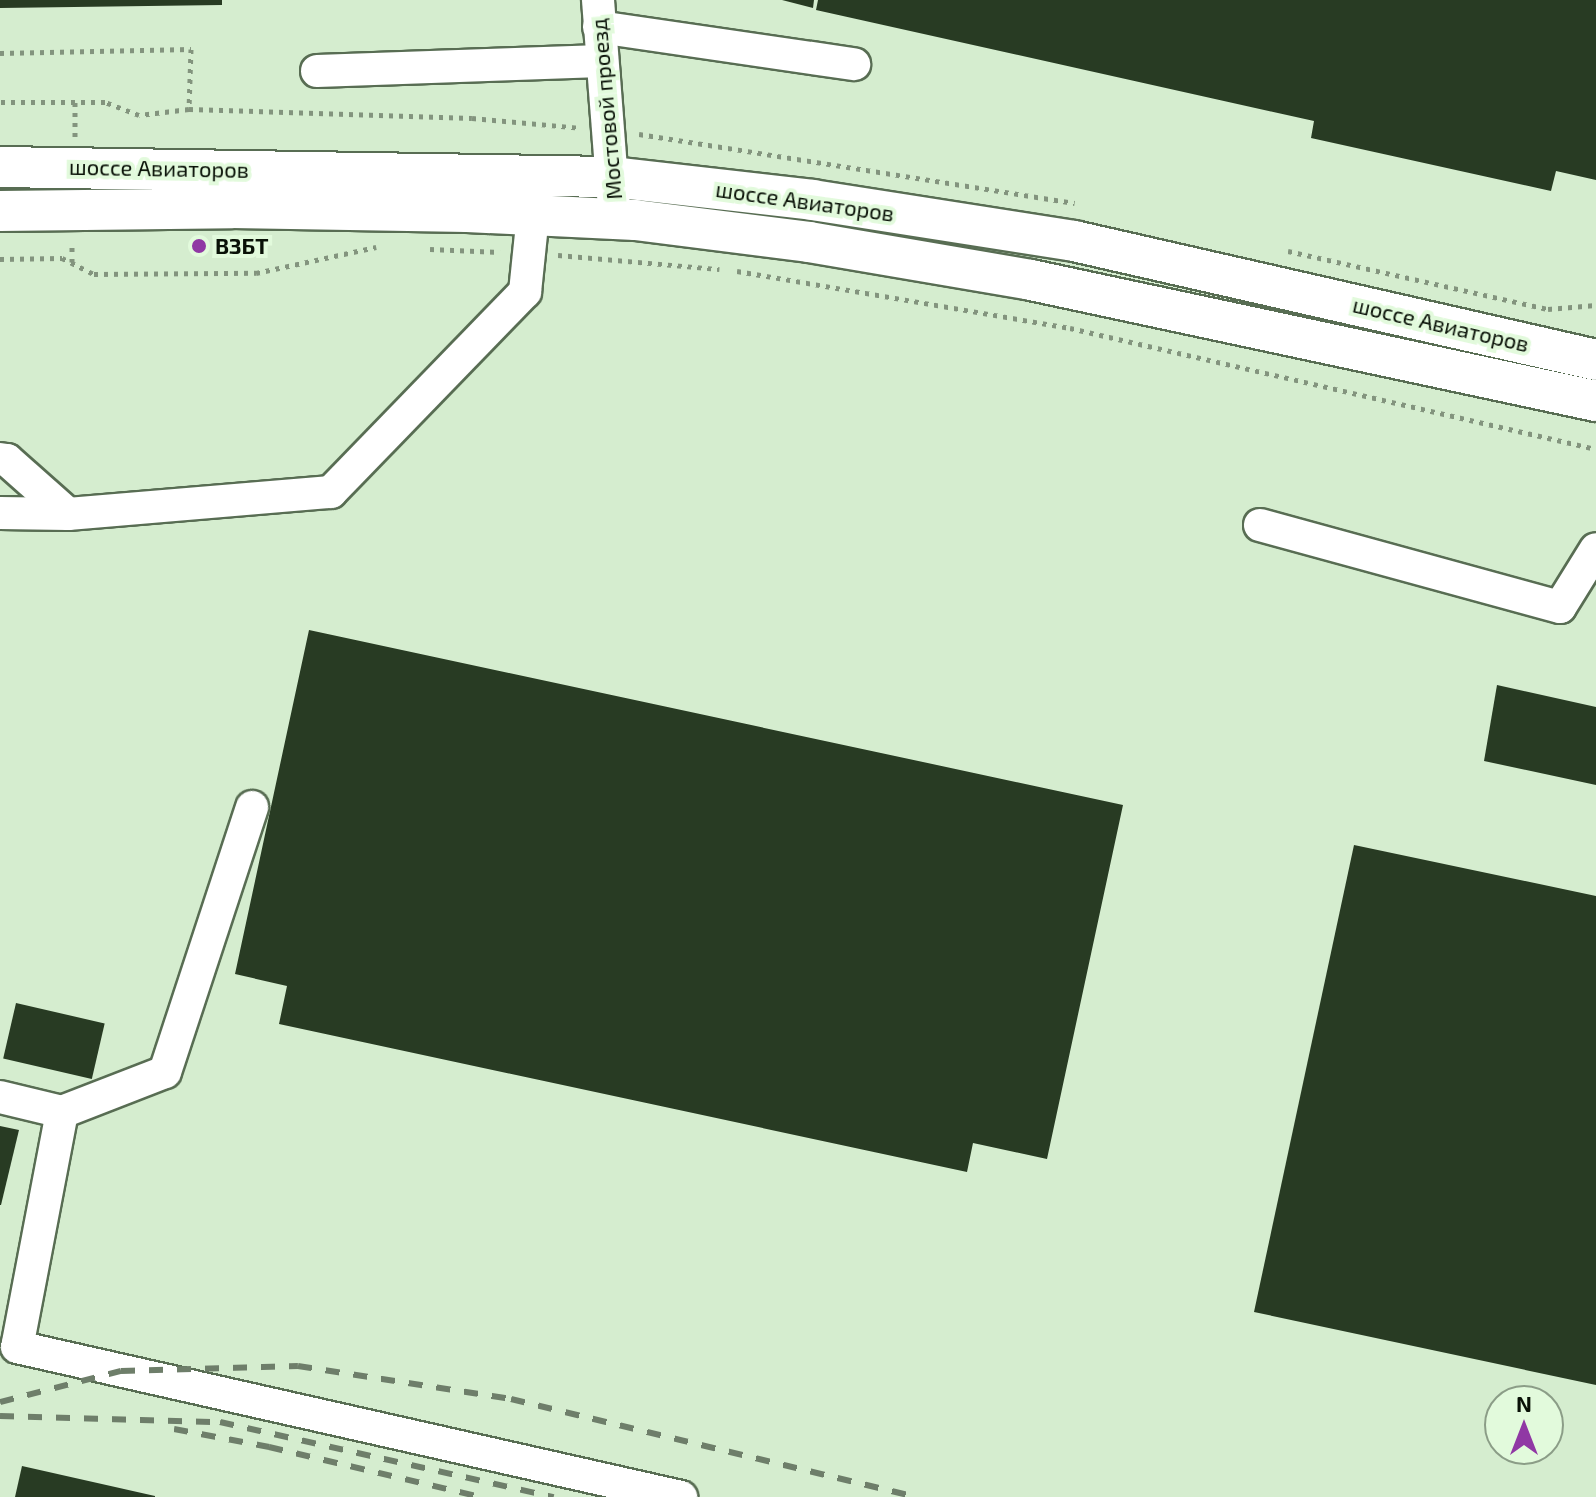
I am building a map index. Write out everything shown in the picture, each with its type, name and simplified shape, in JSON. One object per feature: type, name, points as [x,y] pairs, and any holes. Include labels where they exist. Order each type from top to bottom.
[{"type":"main road","name":"шоссе Авиаторов","points":[[0,167],[611,177],[813,200],[1074,241],[1596,360]]},
{"type":"main road","name":"шоссе Авиаторов","points":[[0,211],[232,208],[531,234],[615,219],[809,242],[1031,280],[1596,401]]},
{"type":"street","name":"Мостовой проезд","points":[[598,14],[615,219]]},
{"type":"street","points":[[598,14],[854,64]]},
{"type":"street","points":[[317,71],[601,61]]},
{"type":"street","points":[[0,513],[68,514],[331,492],[525,292],[531,234]]},
{"type":"street","points":[[0,459],[7,460],[68,514]]},
{"type":"street","points":[[1260,525],[1560,607],[1596,549]]},
{"type":"street","points":[[0,1097],[62,1112],[165,1072],[252,807]]},
{"type":"street","points":[[62,1112],[17,1347],[681,1497]]},
{"type":"path","points":[[0,53],[191,49],[189,109],[139,115],[105,102],[0,102]]},
{"type":"path","points":[[422,249],[531,234],[1070,328],[1596,449]]},
{"type":"path","points":[[0,259],[62,258],[94,274],[256,273],[376,247],[391,247]]},
{"type":"building","points":[[0,0],[222,0],[222,5],[0,8]]},
{"type":"building","points":[[782,0],[814,0],[813,8]]},
{"type":"building","points":[[818,0],[1596,0],[1596,180],[1556,171],[1551,191],[1311,138],[1314,121],[816,10]]},
{"type":"building","points":[[309,630],[1123,805],[1047,1159],[973,1143],[967,1172],[279,1024],[287,986],[235,974]]},
{"type":"building","points":[[1497,685],[1596,707],[1596,785],[1484,761]]},
{"type":"building","points":[[1354,845],[1596,896],[1596,1385],[1254,1312]]},
{"type":"building","points":[[16,1003],[105,1023],[92,1079],[3,1059]]},
{"type":"building","points":[[0,1126],[19,1130],[1,1205],[0,1205]]},
{"type":"building","points":[[22,1466],[155,1496],[155,1497],[15,1497]]},
{"type":"railway","points":[[0,1402],[121,1371],[298,1366],[511,1399],[917,1497]]},
{"type":"railway","points":[[0,1416],[220,1422],[554,1497]]},
{"type":"railway","points":[[174,1429],[269,1447],[480,1497]]},
{"type":"place","name":"ВЗБТ","points":[[199,246]]}]
